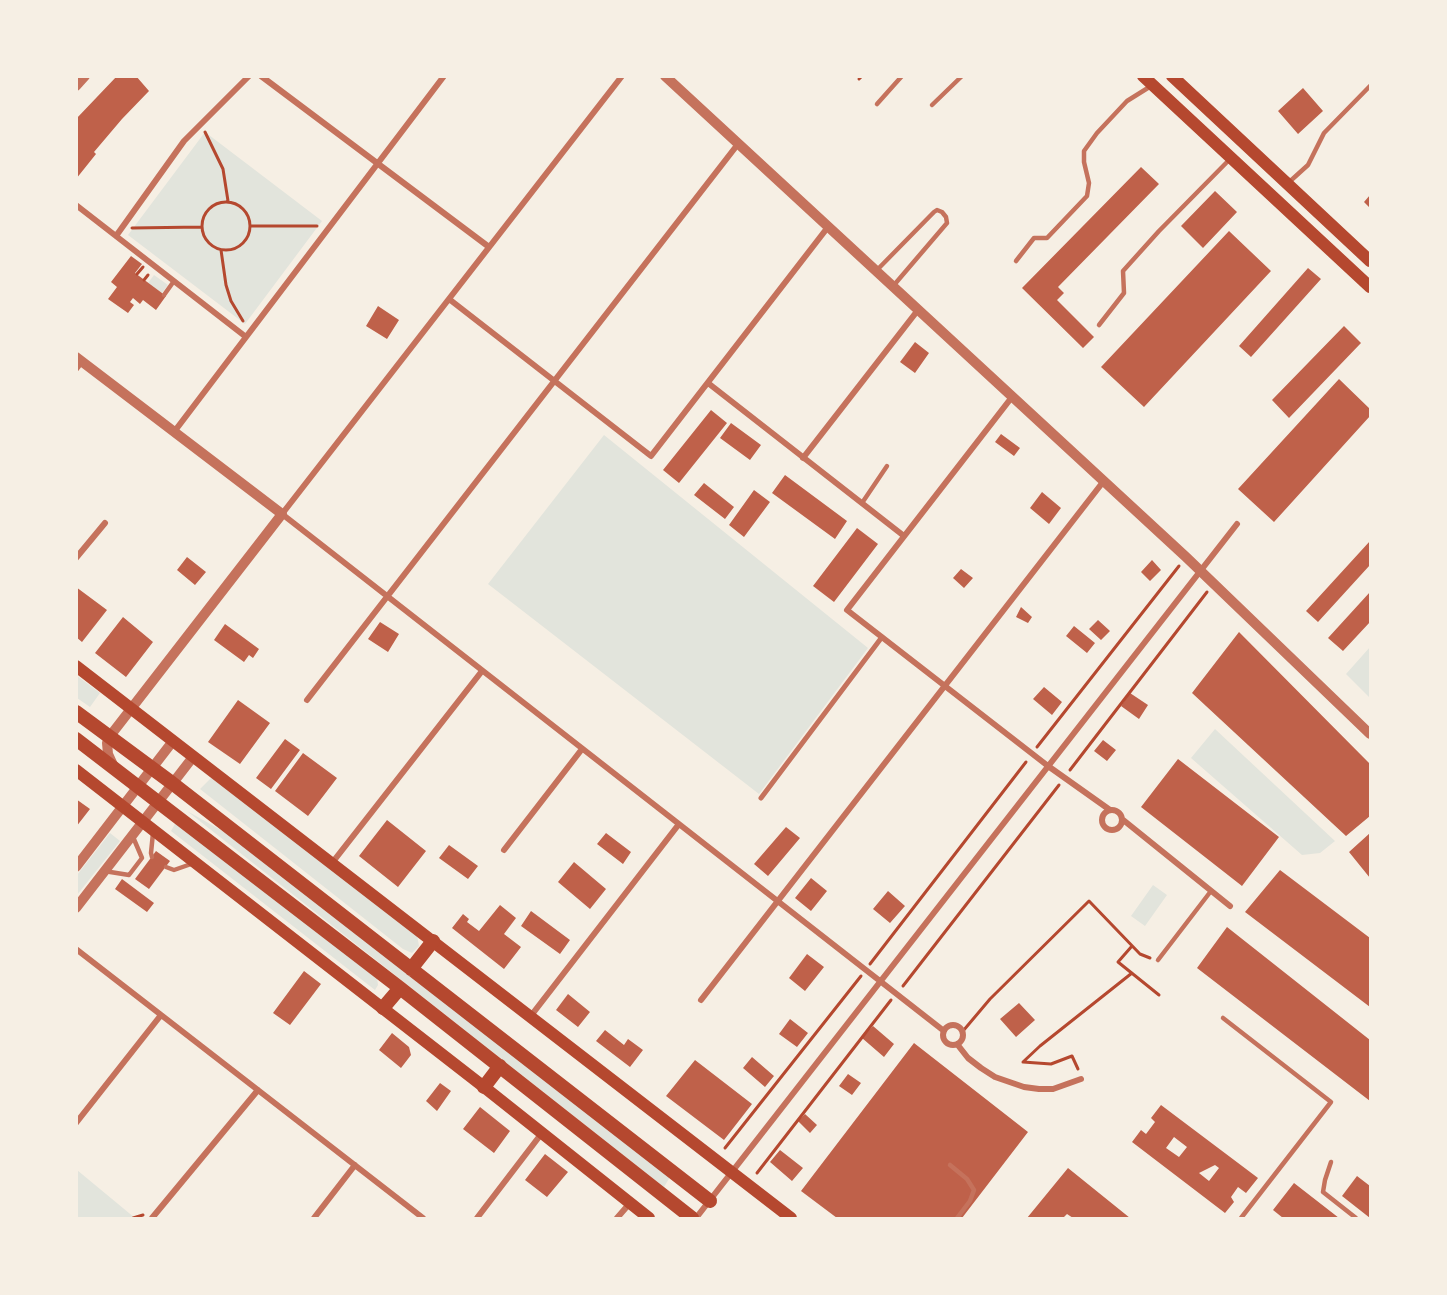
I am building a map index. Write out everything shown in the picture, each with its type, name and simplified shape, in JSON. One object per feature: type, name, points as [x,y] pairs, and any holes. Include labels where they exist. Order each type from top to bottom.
[{"type":"main road","points":[[1143,76],[1371,287]]},
{"type":"main road","points":[[1172,76],[1371,261]]},
{"type":"main road","points":[[1235,161],[1252,151]]},
{"type":"main road","points":[[76,666],[791,1218]]},
{"type":"main road","points":[[76,712],[153,768],[710,1201]]},
{"type":"main road","points":[[76,739],[159,801],[694,1218]]},
{"type":"main road","points":[[76,770],[649,1218]]},
{"type":"main road","points":[[411,969],[432,941]]},
{"type":"main road","points":[[383,1008],[400,988]]},
{"type":"main road","points":[[484,1087],[500,1066]]},
{"type":"street","points":[[76,86],[85,76]]},
{"type":"street","points":[[116,236],[184,141],[249,76]]},
{"type":"street","points":[[261,76],[489,247]]},
{"type":"street","points":[[174,432],[444,76]]},
{"type":"street","points":[[114,767],[108,754],[107,743],[110,736],[622,76]]},
{"type":"street","points":[[665,76],[1186,557],[1371,734]]},
{"type":"street","points":[[307,700],[738,144]]},
{"type":"street","points":[[76,205],[174,281],[248,334]]},
{"type":"street","points":[[449,299],[651,456],[828,227]]},
{"type":"street","points":[[803,458],[918,310]]},
{"type":"street","points":[[78,362],[282,514],[944,1031]]},
{"type":"street","points":[[708,383],[904,536]]},
{"type":"street","points":[[1012,397],[847,610],[1064,778],[1110,810],[1119,813],[1122,819],[1230,906]]},
{"type":"street","points":[[701,1000],[1103,482]]},
{"type":"street","points":[[76,558],[105,524]]},
{"type":"street","points":[[694,1218],[710,1201],[1237,524]]},
{"type":"street","points":[[761,798],[882,637]]},
{"type":"street","points":[[332,863],[482,671]]},
{"type":"street","points":[[76,867],[173,741]]},
{"type":"street","points":[[504,850],[582,749]]},
{"type":"street","points":[[76,908],[192,757]]},
{"type":"street","points":[[1110,810],[1104,813],[1102,819],[1106,828],[1115,830],[1120,826],[1122,819]]},
{"type":"street","points":[[530,1017],[679,824]]},
{"type":"street","points":[[76,950],[423,1218]]},
{"type":"street","points":[[76,1123],[161,1015]]},
{"type":"street","points":[[952,1025],[959,1027],[963,1031],[963,1040],[951,1045],[946,1042],[944,1031],[952,1025]]},
{"type":"street","points":[[957,1044],[968,1058],[995,1077],[1024,1087],[1053,1089],[1080,1076]]},
{"type":"street","points":[[152,1218],[258,1090]]},
{"type":"street","points":[[477,1218],[542,1133]]},
{"type":"street","points":[[314,1218],[355,1165]]},
{"type":"street","points":[[617,1218],[630,1203]]},
{"type":"lane","points":[[877,104],[902,76]]},
{"type":"lane","points":[[932,105],[962,76]]},
{"type":"lane","points":[[1016,261],[1035,238],[1047,238],[1087,196],[1089,183],[1084,151],[1097,133],[1127,101],[1153,86]]},
{"type":"lane","points":[[1287,184],[1308,165],[1324,133],[1371,86]]},
{"type":"lane","points":[[1099,325],[1124,293],[1123,271],[1159,231],[1235,161]]},
{"type":"lane","points":[[876,271],[934,212],[937,210],[942,212],[947,223],[892,286]]},
{"type":"lane","points":[[164,295],[174,281]]},
{"type":"lane","points":[[862,503],[887,466]]},
{"type":"lane","points":[[104,872],[129,875],[142,858],[151,855],[154,830]]},
{"type":"lane","points":[[132,835],[142,858]]},
{"type":"lane","points":[[165,867],[174,870],[196,862]]},
{"type":"lane","points":[[1158,960],[1211,891]]},
{"type":"lane","points":[[1223,1018],[1331,1102],[1241,1218]]},
{"type":"lane","points":[[1331,1162],[1323,1192],[1356,1218]]},
{"type":"lane","points":[[950,1165],[967,1179],[974,1190],[970,1201],[957,1218]]},
{"type":"path","points":[[200,126],[223,169],[228,202]]},
{"type":"path","points":[[228,202],[245,211],[250,226],[246,240],[241,245],[228,250],[220,250],[207,242],[201,227],[205,212],[210,207],[217,203],[228,202]]},
{"type":"path","points":[[250,226],[331,225]]},
{"type":"path","points":[[122,228],[201,227]]},
{"type":"path","points":[[220,250],[222,272],[231,301],[248,334]]},
{"type":"path","points":[[137,274],[144,266]]},
{"type":"path","points":[[144,280],[148,275]]},
{"type":"path","points":[[725,1148],[1186,557]]},
{"type":"path","points":[[757,1173],[1214,584]]},
{"type":"path","points":[[963,1031],[997,992],[1089,901],[1140,954],[1158,960]]},
{"type":"path","points":[[1132,946],[1118,962],[1159,995]]},
{"type":"path","points":[[1080,1076],[1072,1056],[1051,1064],[1023,1062],[1132,973]]},
{"type":"shaded area","points":[[205,132],[322,221],[245,324],[128,235]]},
{"type":"shaded area","points":[[154,275],[168,285],[162,293],[148,283]]},
{"type":"shaded area","points":[[604,435],[868,648],[759,794],[488,584]]},
{"type":"shaded area","points":[[1370,647],[1370,698],[1346,674]]},
{"type":"shaded area","points":[[76,675],[100,693],[90,707],[77,698]]},
{"type":"shaded area","points":[[1215,729],[1335,841],[1320,853],[1302,855],[1191,758]]},
{"type":"shaded area","points":[[212,777],[417,935],[419,946],[412,953],[403,949],[200,789]]},
{"type":"shaded area","points":[[187,811],[244,843],[670,1177],[664,1187]]},
{"type":"shaded area","points":[[176,822],[377,978],[378,985],[375,990],[171,831]]},
{"type":"shaded area","points":[[110,833],[120,841],[77,895],[77,875]]},
{"type":"shaded area","points":[[1153,885],[1167,895],[1145,926],[1131,916]]},
{"type":"shaded area","points":[[77,1170],[135,1218],[77,1218]]},
{"type":"building","points":[[117,76],[136,76],[149,91],[94,152],[96,154],[76,179],[76,119]]},
{"type":"building","points":[[1303,88],[1323,111],[1298,134],[1278,111]]},
{"type":"building","points":[[1141,167],[1159,184],[1058,287],[1064,293],[1057,300],[1094,337],[1083,348],[1022,288]]},
{"type":"building","points":[[1215,191],[1237,212],[1203,248],[1181,226]]},
{"type":"building","points":[[1370,195],[1370,208],[1364,202]]},
{"type":"building","points":[[1229,231],[1271,271],[1144,407],[1101,367]]},
{"type":"building","points":[[131,256],[142,264],[135,273],[166,296],[156,310],[143,300],[140,304],[133,298],[130,302],[134,305],[128,313],[108,299],[117,287],[111,282]]},
{"type":"building","points":[[1308,268],[1321,279],[1251,357],[1239,346]]},
{"type":"building","points":[[378,306],[399,320],[387,339],[366,326]]},
{"type":"building","points":[[1344,326],[1361,343],[1289,418],[1272,400]]},
{"type":"building","points":[[915,342],[929,353],[915,373],[900,362]]},
{"type":"building","points":[[1339,379],[1370,409],[1370,416],[1274,522],[1238,489]]},
{"type":"building","points":[[711,410],[727,423],[679,483],[663,470]]},
{"type":"building","points":[[731,423],[761,445],[750,460],[720,438]]},
{"type":"building","points":[[1001,434],[1020,448],[1014,456],[995,442]]},
{"type":"building","points":[[785,475],[847,521],[835,539],[772,493]]},
{"type":"building","points":[[704,483],[734,507],[725,519],[694,495]]},
{"type":"building","points":[[754,490],[770,502],[744,537],[729,525]]},
{"type":"building","points":[[1042,492],[1061,508],[1049,524],[1030,508]]},
{"type":"building","points":[[857,528],[878,544],[834,602],[813,586]]},
{"type":"building","points":[[1370,541],[1370,565],[1318,622],[1306,611]]},
{"type":"building","points":[[187,557],[206,572],[195,585],[177,570]]},
{"type":"building","points":[[1152,560],[1161,570],[1150,581],[1141,572]]},
{"type":"building","points":[[961,569],[973,578],[964,588],[953,578]]},
{"type":"building","points":[[76,587],[107,610],[82,642],[76,637]]},
{"type":"building","points":[[1370,592],[1370,622],[1343,651],[1328,638]]},
{"type":"building","points":[[1021,607],[1032,617],[1028,623],[1016,617]]},
{"type":"building","points":[[123,617],[153,642],[126,677],[95,653]]},
{"type":"building","points":[[1098,620],[1110,631],[1101,640],[1089,629]]},
{"type":"building","points":[[380,622],[399,634],[388,652],[368,639]]},
{"type":"building","points":[[225,624],[259,649],[253,658],[249,655],[244,662],[214,640]]},
{"type":"building","points":[[1074,626],[1095,643],[1087,653],[1066,636]]},
{"type":"building","points":[[1239,632],[1370,764],[1370,816],[1346,836],[1192,693]]},
{"type":"building","points":[[1044,687],[1062,702],[1052,715],[1033,699]]},
{"type":"building","points":[[1130,693],[1148,705],[1139,719],[1121,706]]},
{"type":"building","points":[[238,700],[270,723],[240,764],[208,742]]},
{"type":"building","points":[[285,739],[300,750],[271,789],[256,778]]},
{"type":"building","points":[[1103,740],[1116,750],[1107,761],[1094,751]]},
{"type":"building","points":[[303,753],[337,778],[308,816],[275,791]]},
{"type":"building","points":[[1178,759],[1279,837],[1242,886],[1141,807]]},
{"type":"building","points":[[76,799],[90,809],[76,827]]},
{"type":"building","points":[[387,820],[426,851],[398,887],[359,856]]},
{"type":"building","points":[[786,827],[800,838],[768,876],[754,864]]},
{"type":"building","points":[[606,833],[631,852],[623,864],[597,844]]},
{"type":"building","points":[[1370,833],[1370,878],[1349,852]]},
{"type":"building","points":[[449,845],[478,866],[468,879],[439,858]]},
{"type":"building","points":[[156,851],[170,861],[149,889],[135,879]]},
{"type":"building","points":[[574,862],[606,889],[590,909],[558,882]]},
{"type":"building","points":[[1280,870],[1370,938],[1370,1007],[1245,912]]},
{"type":"building","points":[[811,878],[827,891],[811,911],[795,898]]},
{"type":"building","points":[[122,879],[154,903],[147,912],[115,889]]},
{"type":"building","points":[[888,891],[905,906],[890,923],[873,909]]},
{"type":"building","points":[[500,905],[516,918],[504,934],[521,947],[504,969],[452,928],[463,914],[469,919],[467,922],[479,931]]},
{"type":"building","points":[[531,911],[570,940],[560,954],[521,926]]},
{"type":"building","points":[[1227,927],[1370,1040],[1370,1101],[1197,968]]},
{"type":"building","points":[[807,954],[824,967],[805,991],[789,978]]},
{"type":"building","points":[[304,971],[321,984],[290,1025],[273,1013]]},
{"type":"building","points":[[568,994],[590,1012],[578,1027],[556,1010]]},
{"type":"building","points":[[1019,1003],[1035,1020],[1016,1037],[1000,1019]]},
{"type":"building","points":[[790,1019],[808,1033],[797,1047],[779,1034]]},
{"type":"building","points":[[873,1026],[894,1044],[884,1057],[862,1038]]},
{"type":"building","points":[[605,1030],[624,1045],[628,1039],[643,1050],[630,1067],[596,1041]]},
{"type":"building","points":[[392,1033],[409,1047],[411,1055],[401,1068],[379,1050]]},
{"type":"building","points":[[914,1043],[1028,1132],[962,1218],[837,1218],[801,1191]]},
{"type":"building","points":[[752,1057],[774,1076],[765,1087],[743,1068]]},
{"type":"building","points":[[695,1060],[752,1104],[724,1140],[666,1096]]},
{"type":"building","points":[[848,1074],[861,1083],[852,1095],[839,1086]]},
{"type":"building","points":[[440,1083],[451,1091],[437,1111],[426,1101]]},
{"type":"building","points":[[1161,1105],[1258,1178],[1246,1193],[1238,1187],[1231,1197],[1234,1202],[1225,1213],[1132,1142],[1141,1130],[1146,1134],[1155,1122],[1151,1118]],"holes":[[[1174,1137],[1187,1147],[1179,1157],[1166,1148]],[[1215,1165],[1219,1168],[1209,1181],[1199,1173]]]},
{"type":"building","points":[[480,1107],[510,1131],[494,1153],[463,1129]]},
{"type":"building","points":[[805,1114],[817,1125],[810,1133],[798,1121]]},
{"type":"building","points":[[780,1150],[803,1168],[792,1181],[770,1162]]},
{"type":"building","points":[[545,1154],[568,1172],[547,1197],[525,1180]]},
{"type":"building","points":[[1068,1168],[1130,1218],[1073,1218],[1067,1214],[1063,1218],[1027,1218]]},
{"type":"building","points":[[1357,1176],[1370,1186],[1370,1218],[1342,1196]]},
{"type":"building","points":[[1294,1183],[1339,1218],[1283,1218],[1273,1210]]}]
